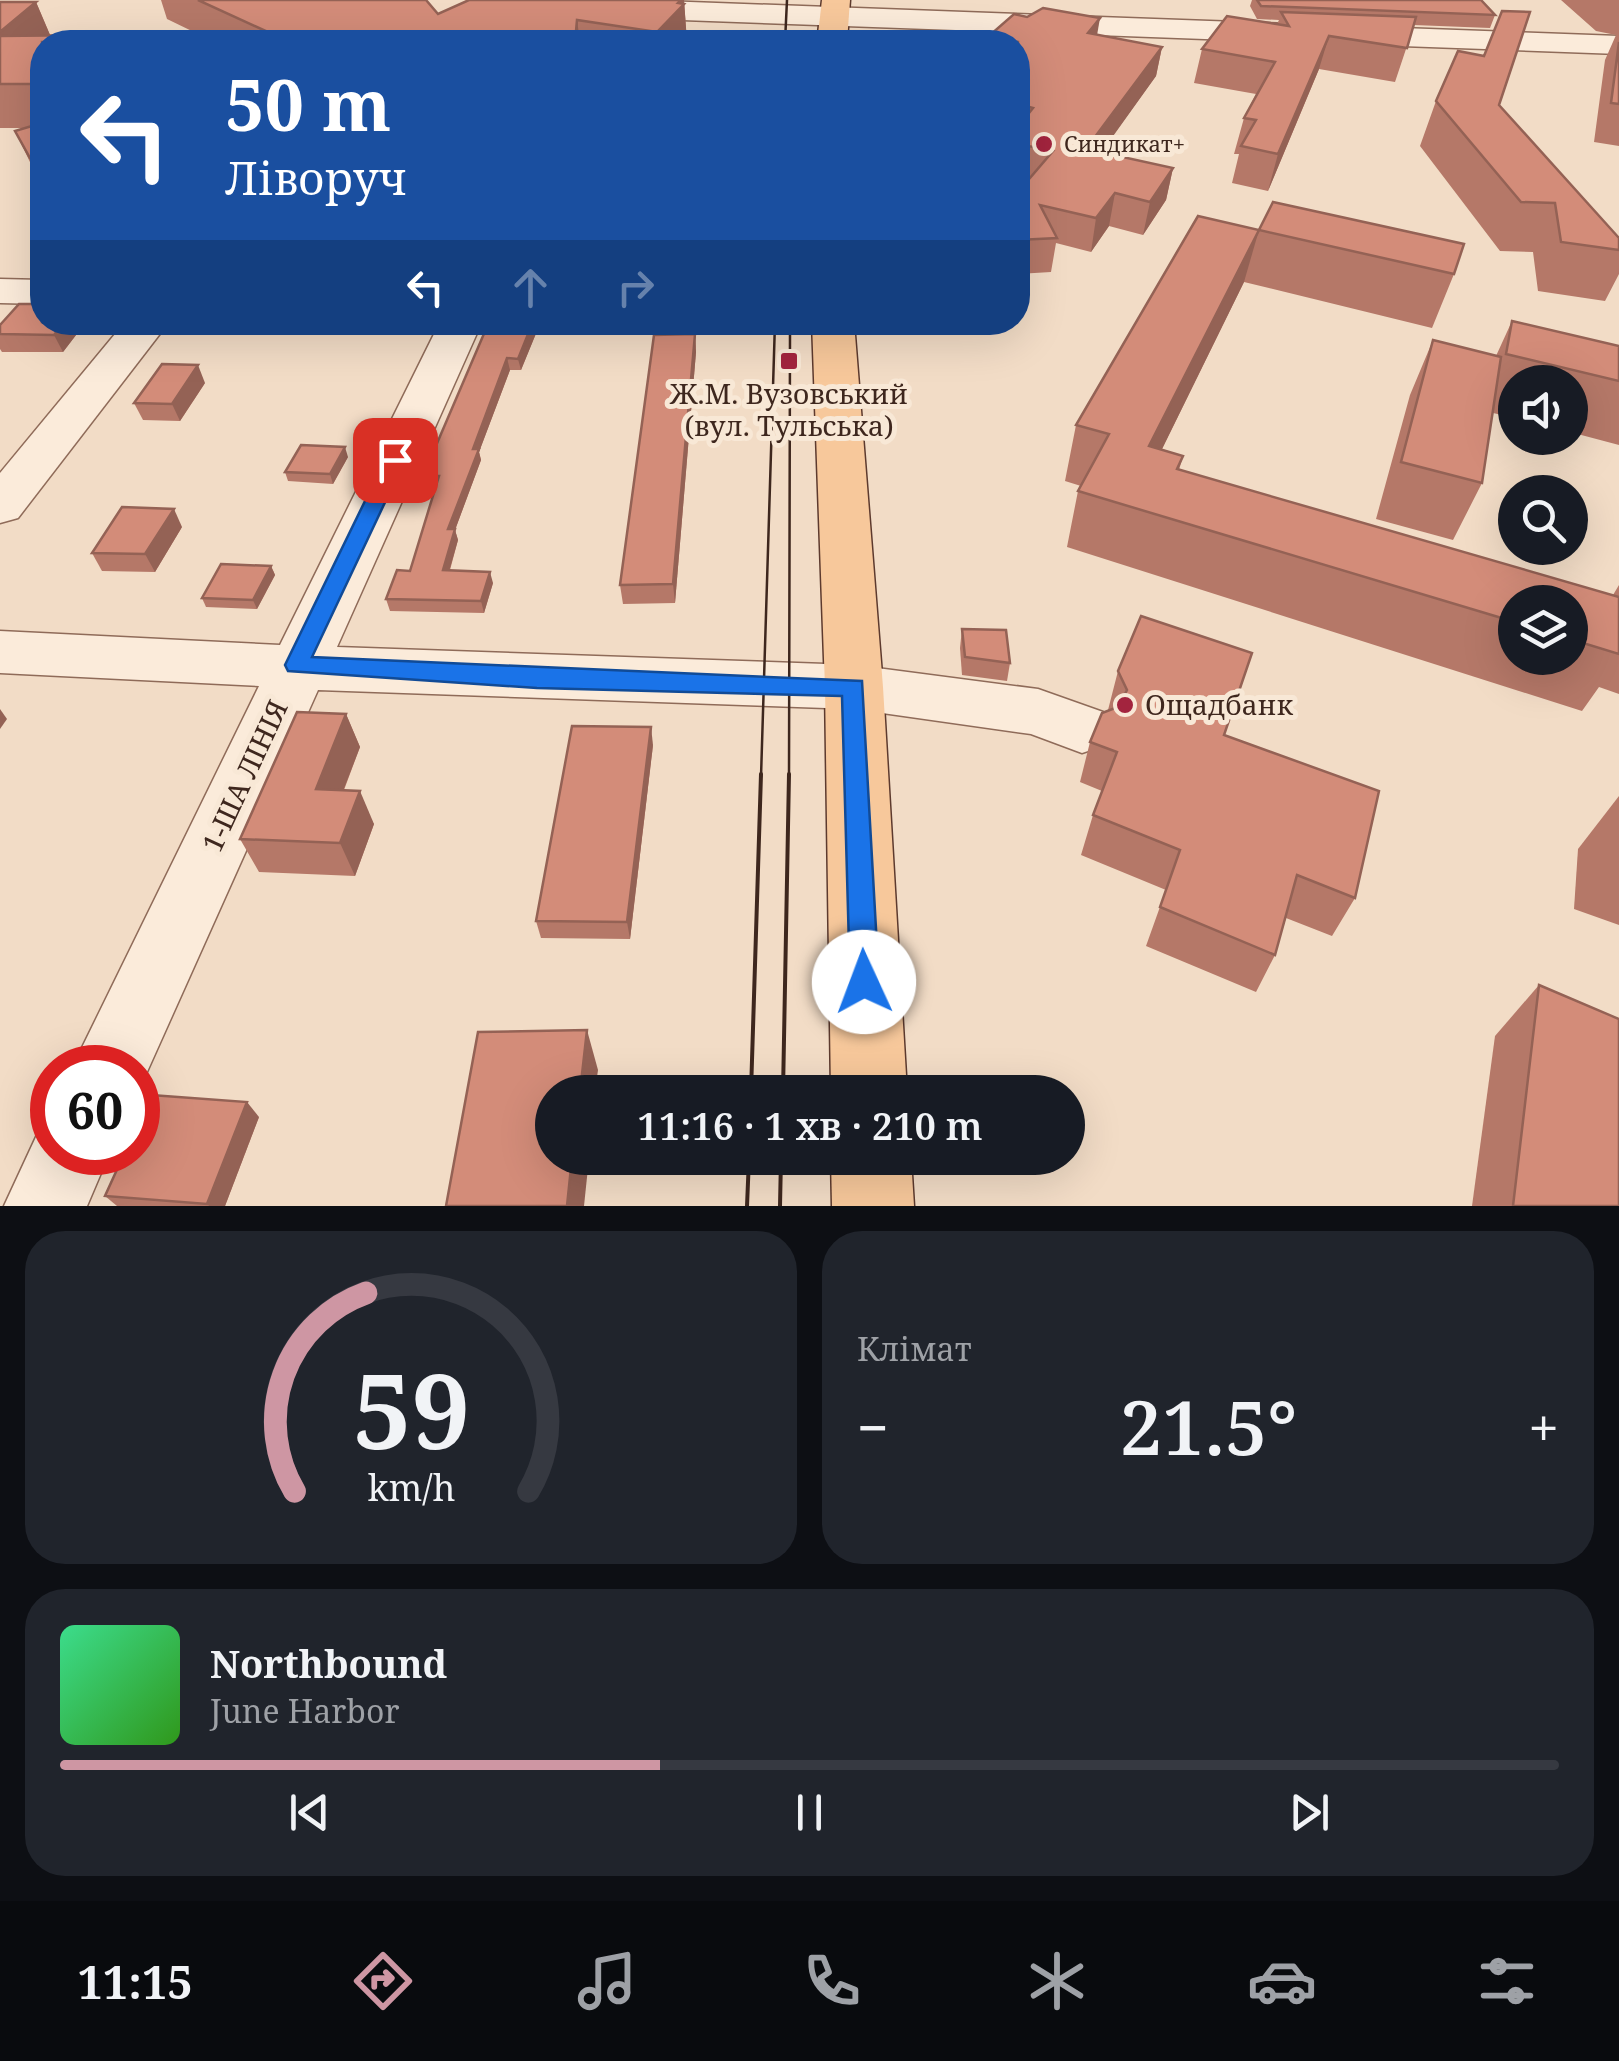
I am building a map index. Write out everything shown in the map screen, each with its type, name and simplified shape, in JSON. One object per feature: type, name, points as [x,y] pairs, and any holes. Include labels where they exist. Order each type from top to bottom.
[{"type":"main road","points":[[833,335],[854,688],[868,1075]]},
{"type":"main road","points":[[872,1175],[873,1206]]},
{"type":"street","points":[[531,1],[721,6],[835,20],[1619,45]]},
{"type":"street","points":[[0,290],[30,291]]},
{"type":"street","points":[[0,506],[138,335]]},
{"type":"street","name":"1-ША ЛІНІЯ","points":[[121,1045],[296,665],[455,335]]},
{"type":"street","points":[[0,652],[537,679],[854,688],[1038,712],[1082,729]]},
{"type":"street","points":[[45,1206],[59,1175]]},
{"type":"building","points":[[198,0],[426,0],[438,14],[469,0],[681,0],[678,3],[684,4],[659,30],[577,20],[576,30],[263,30]]},
{"type":"building","points":[[1257,0],[1481,0],[1495,15],[1261,6]]},
{"type":"building","points":[[0,2],[36,2],[0,32]]},
{"type":"building","points":[[1043,8],[1100,18],[1088,33],[1162,47],[1086,149],[1173,168],[1150,202],[1115,193],[1096,218],[1040,205],[1057,238],[1030,239],[1030,178],[1053,151],[1030,146],[1033,108],[1030,30],[996,30],[1014,14],[1027,17]]},
{"type":"building","points":[[1502,11],[1530,12],[1499,105],[1619,238],[1619,250],[1561,242],[1555,203],[1521,202],[1436,101],[1458,51],[1484,56]]},
{"type":"building","points":[[1281,12],[1416,17],[1407,48],[1329,36],[1278,154],[1241,146],[1256,120],[1244,118],[1275,62],[1202,49],[1227,16],[1289,26]]},
{"type":"building","points":[[0,36],[30,36],[30,84],[0,84]]},
{"type":"building","points":[[1619,42],[1619,104],[1611,103]]},
{"type":"building","points":[[30,127],[30,158],[15,131]]},
{"type":"building","points":[[1273,202],[1464,244],[1454,274],[1259,230]]},
{"type":"building","points":[[1198,216],[1259,230],[1149,446],[1183,456],[1177,469],[1578,585],[1498,585],[1498,617],[1078,491],[1109,434],[1076,425]]},
{"type":"building","points":[[19,304],[30,304],[30,335],[0,334],[0,325]]},
{"type":"building","points":[[1512,321],[1619,346],[1619,381],[1588,374],[1588,365],[1552,365],[1506,354]]},
{"type":"building","points":[[483,335],[528,335],[518,359],[507,358],[473,449],[479,449],[448,529],[455,529],[443,570],[490,572],[481,601],[386,599],[397,570],[410,571],[439,476],[423,476]]},
{"type":"building","points":[[654,335],[695,335],[673,584],[620,585]]},
{"type":"building","points":[[1433,340],[1501,357],[1482,483],[1401,462]]},
{"type":"building","points":[[162,364],[198,365],[172,404],[134,403]]},
{"type":"building","points":[[301,445],[345,447],[330,474],[285,472]]},
{"type":"building","points":[[122,507],[174,509],[145,554],[92,553]]},
{"type":"building","points":[[221,564],[271,566],[253,600],[202,598]]},
{"type":"building","points":[[1588,588],[1619,597],[1619,654],[1588,645]]},
{"type":"building","points":[[1141,616],[1252,653],[1224,735],[1379,791],[1355,898],[1297,875],[1275,955],[1160,907],[1180,850],[1093,815],[1117,752],[1090,742],[1102,713],[1118,707],[1127,690],[1118,671]]},
{"type":"building","points":[[962,629],[1006,630],[1010,663],[965,657]]},
{"type":"building","points":[[297,712],[346,714],[316,789],[360,791],[340,843],[240,839]]},
{"type":"building","points":[[572,726],[651,727],[627,922],[536,921]]},
{"type":"building","points":[[1539,985],[1619,1019],[1619,1206],[1513,1206]]},
{"type":"building","points":[[587,1030],[582,1075],[535,1075],[535,1175],[570,1175],[567,1206],[446,1206],[478,1032]]},
{"type":"building","points":[[160,1096],[247,1102],[207,1204],[105,1196],[115,1175],[160,1175]]},
{"type":"tram line","points":[[786,30],[787,0]]},
{"type":"tram line","points":[[761,777],[775,335]]},
{"type":"tram line","points":[[789,777],[790,335]]},
{"type":"tram line","points":[[752,1075],[761,774]]},
{"type":"tram line","points":[[783,1075],[789,774]]},
{"type":"tram line","points":[[747,1206],[748,1175]]},
{"type":"tram line","points":[[780,1206],[781,1175]]},
{"type":"place","name":"Синдикат+","points":[[1044,144]]},
{"type":"place","name":"Ж.М. Вузовський (вул. Тульська)","points":[[789,361]]},
{"type":"place","name":"Ощадбанк","points":[[1125,705]]},
{"type":"route","points":[[395,460],[296,665],[537,679],[854,688],[864,982]]}]
